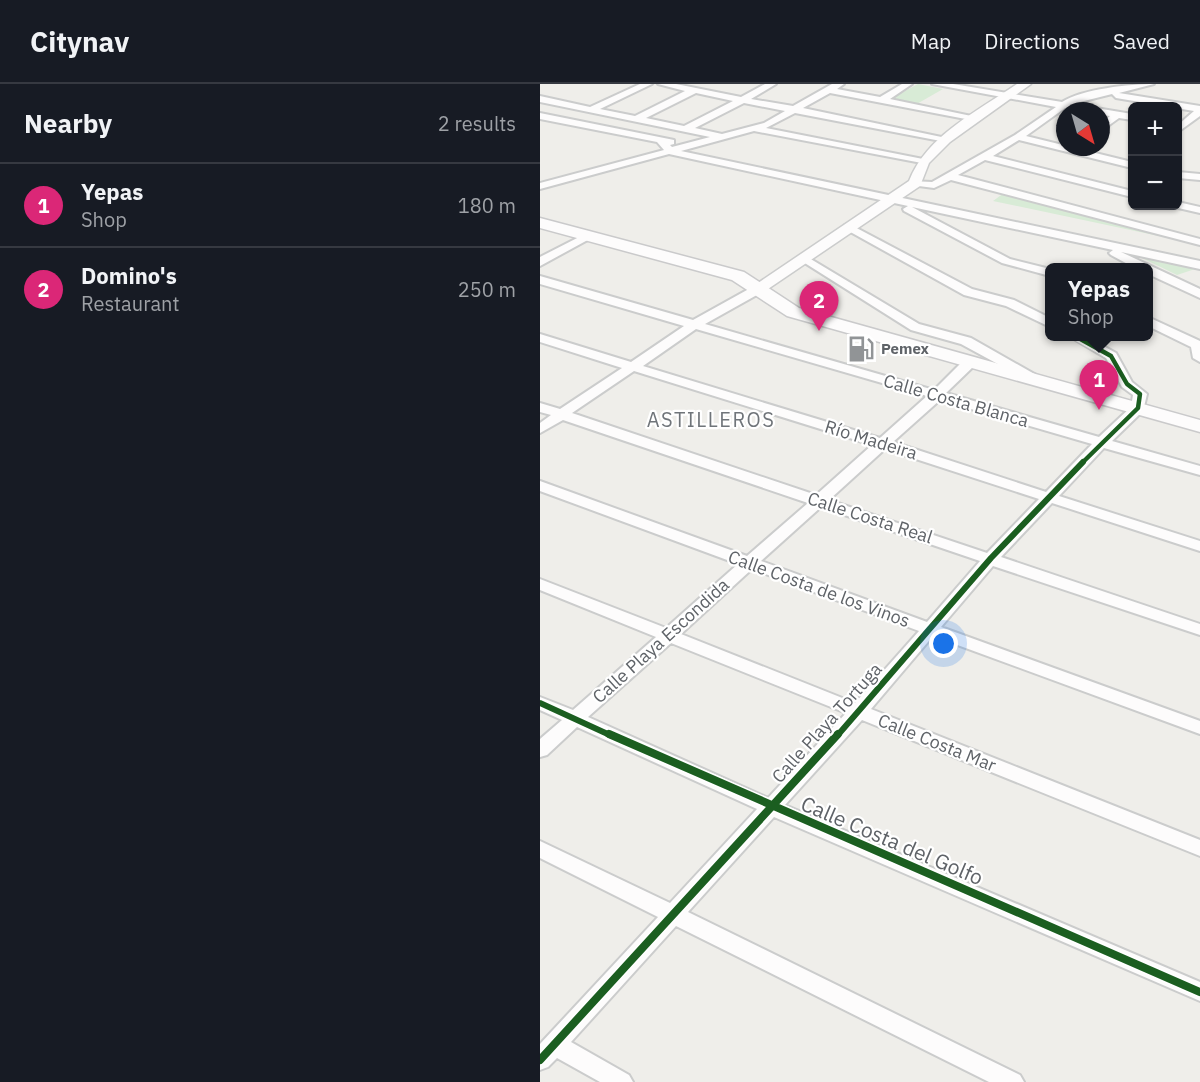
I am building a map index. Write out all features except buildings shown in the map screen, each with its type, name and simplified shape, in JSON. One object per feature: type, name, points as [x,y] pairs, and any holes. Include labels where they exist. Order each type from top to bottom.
[{"type":"main road","points":[[540,223],[738,276],[760,288],[768,297],[792,312],[1200,426]]},
{"type":"street","points":[[592,109],[647,84]]},
{"type":"street","points":[[662,84],[946,139]]},
{"type":"street","points":[[686,129],[772,84]]},
{"type":"street","points":[[540,186],[756,129],[839,84]]},
{"type":"street","points":[[882,100],[908,84]]},
{"type":"street","points":[[938,84],[1056,104]]},
{"type":"street","points":[[540,429],[694,325],[760,288],[849,227],[898,197],[915,183],[923,162],[946,139],[1006,95],[1025,84]]},
{"type":"street","points":[[1068,102],[1073,99],[1149,84]]},
{"type":"street","points":[[1143,99],[1163,84]]},
{"type":"street","points":[[922,107],[953,87]]},
{"type":"street","points":[[540,88],[564,93],[543,100]]},
{"type":"street","points":[[637,119],[694,90]]},
{"type":"street","points":[[828,90],[976,118]]},
{"type":"street","points":[[1101,93],[1200,110]]},
{"type":"street","points":[[543,100],[723,137]]},
{"type":"street","points":[[915,183],[930,186],[1018,137],[1056,110]]},
{"type":"street","points":[[1182,124],[1200,110]]},
{"type":"street","points":[[1110,113],[1128,116]]},
{"type":"street","points":[[1110,121],[1118,114]]},
{"type":"street","points":[[540,116],[694,146],[898,197],[1200,265]]},
{"type":"street","points":[[1182,126],[1200,129]]},
{"type":"street","points":[[756,129],[923,162]]},
{"type":"street","points":[[1018,137],[1056,145]]},
{"type":"street","points":[[661,141],[671,152],[898,197],[909,209],[1006,261],[1045,272]]},
{"type":"street","points":[[982,156],[1128,193]]},
{"type":"street","points":[[1100,156],[1128,164]]},
{"type":"street","points":[[1182,175],[1197,177]]},
{"type":"street","points":[[948,176],[1200,242]]},
{"type":"street","points":[[1182,206],[1200,210]]},
{"type":"street","points":[[849,227],[968,292],[1010,303],[1045,320]]},
{"type":"street","points":[[540,262],[589,236]]},
{"type":"street","points":[[1090,241],[1136,263]]},
{"type":"street","points":[[804,258],[915,327],[966,341],[1045,384]]},
{"type":"street","points":[[1153,271],[1200,294]]},
{"type":"street","name":"Calle Costa Blanca","points":[[540,280],[1200,471]]},
{"type":"street","points":[[1153,323],[1197,345],[1200,357]]},
{"type":"street","name":"Río Madeira","points":[[540,339],[883,444],[1200,546]]},
{"type":"street","points":[[1084,341],[1111,356],[1127,384],[1140,394],[1138,408]]},
{"type":"street","name":"Calle Playa Escondida","points":[[540,750],[816,501],[883,444],[969,363]]},
{"type":"street","name":"Calle Costa Real","points":[[540,407],[1200,630]]},
{"type":"street","name":"Calle Playa Tortuga","points":[[547,1052],[858,712],[991,558],[1048,497],[1138,408]]},
{"type":"street","name":"Calle Costa de los Vinos","points":[[540,486],[1200,728]]},
{"type":"street","name":"Calle Costa Mar","points":[[540,584],[1200,848]]},
{"type":"street","name":"Calle Costa del Golfo","points":[[540,703],[771,807],[1200,992]]},
{"type":"street","points":[[540,849],[1012,1082]]},
{"type":"street","points":[[547,1052],[621,1082]]},
{"type":"green space","points":[[918,84],[943,89],[915,105],[890,99]]},
{"type":"green space","points":[[1008,190],[1177,234],[1173,239],[993,201]]},
{"type":"green space","points":[[1132,253],[1198,268],[1177,275]]},
{"type":"cycle path","points":[[540,1060],[858,712],[991,558],[1101,443],[1138,408],[1140,394],[1127,384],[1111,356],[1084,341]]},
{"type":"cycle path","points":[[540,703],[771,807],[1200,992]]},
{"type":"place","name":"Domino's","points":[[819,331]]},
{"type":"place","name":"Pemex","points":[[861,349]]},
{"type":"place","name":"Yepas","points":[[1099,410]]},
{"type":"district","name":"ASTILLEROS","points":[[711,420]]}]
